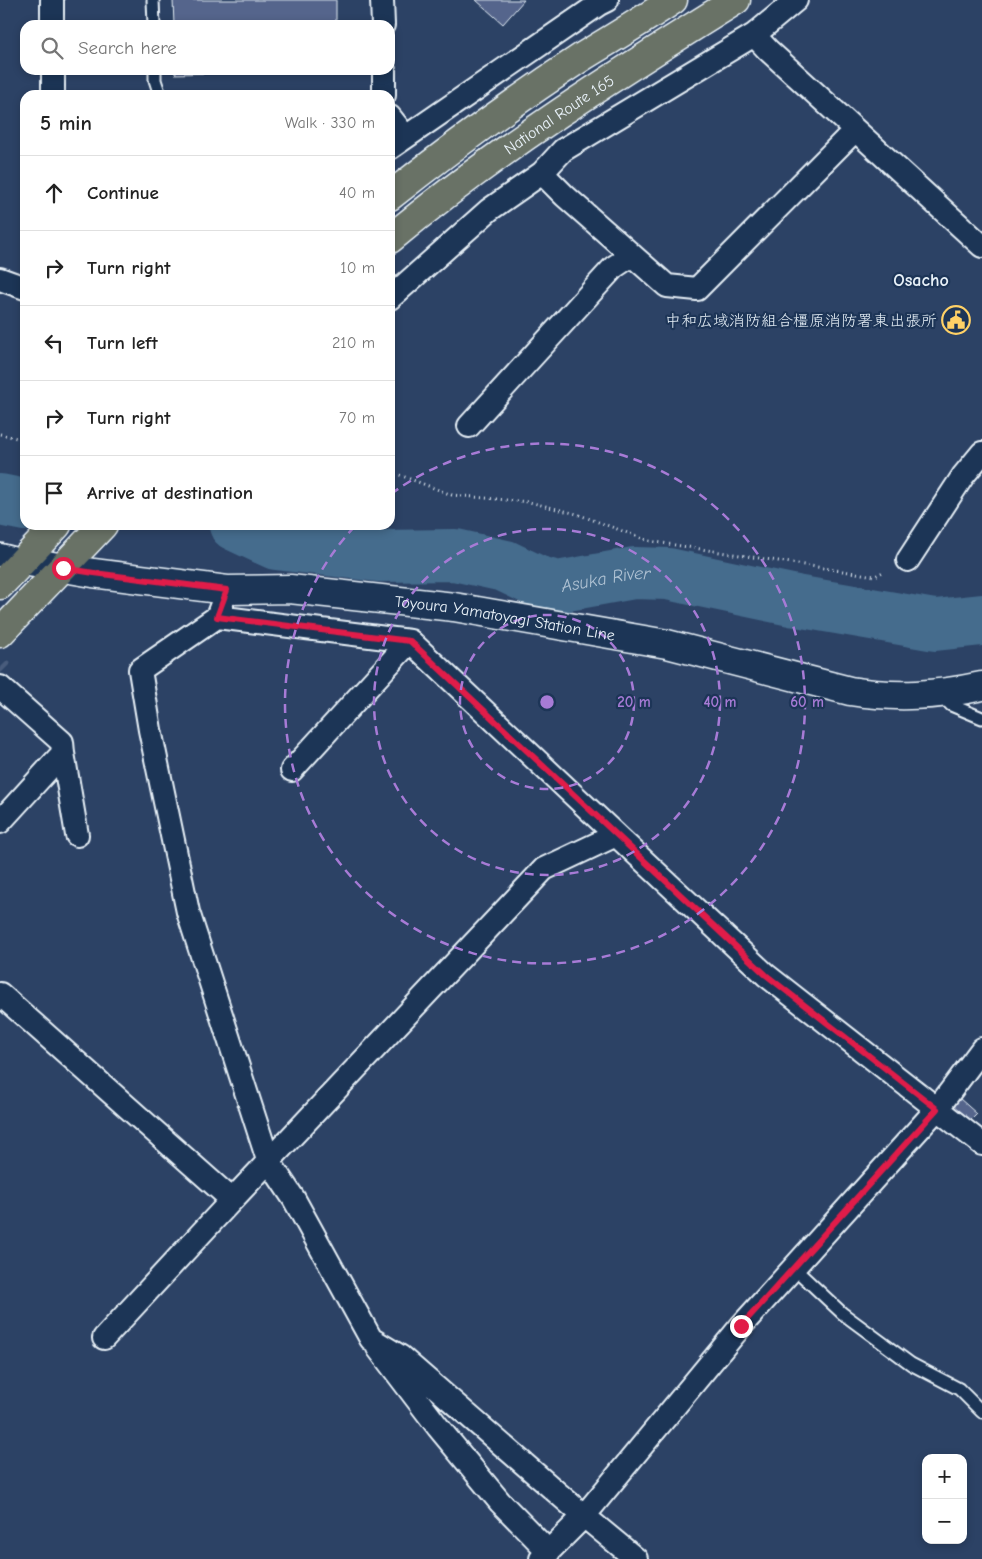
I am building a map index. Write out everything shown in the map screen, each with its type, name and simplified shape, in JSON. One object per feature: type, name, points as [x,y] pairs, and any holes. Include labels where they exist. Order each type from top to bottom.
[{"type":"highway","name":"National Route 165","points":[[395,192],[510,106],[673,0]]},
{"type":"highway","name":"National Route 165","points":[[395,235],[448,192],[530,132],[658,48],[736,0]]},
{"type":"highway","points":[[0,633],[98,530]]},
{"type":"highway","points":[[0,585],[30,546]]},
{"type":"main road","name":"Toyoura Yamatoyagi Station Line","points":[[30,546],[71,559],[94,573],[227,590],[290,589],[454,607],[667,644],[850,691],[878,695],[941,694],[982,686]]},
{"type":"street","points":[[52,0],[52,20]]},
{"type":"street","points":[[382,0],[383,20]]},
{"type":"street","points":[[398,142],[607,0]]},
{"type":"street","points":[[395,294],[489,210],[542,172],[563,150],[754,35],[796,0]]},
{"type":"street","points":[[754,35],[982,246]]},
{"type":"street","points":[[53,75],[53,90]]},
{"type":"street","points":[[384,75],[384,90]]},
{"type":"street","points":[[542,172],[566,196],[667,286],[697,289],[855,130]]},
{"type":"street","points":[[469,426],[614,267],[632,255]]},
{"type":"street","points":[[0,279],[20,286]]},
{"type":"street","points":[[908,560],[963,476],[982,453]]},
{"type":"street","points":[[227,590],[217,617],[140,670],[150,730],[188,912],[268,1160],[294,1199],[371,1339],[438,1428],[545,1555],[584,1516],[741,1326],[937,1109],[982,1049]]},
{"type":"street","points":[[217,617],[410,641],[766,975],[982,1144]]},
{"type":"street","points":[[292,770],[410,641]]},
{"type":"street","points":[[1,681],[62,742],[77,835]]},
{"type":"street","points":[[0,822],[63,753]]},
{"type":"street","points":[[104,1338],[268,1160],[544,869],[616,836]]},
{"type":"street","points":[[0,994],[232,1200]]},
{"type":"street","points":[[371,1339],[401,1356],[636,1559]]},
{"type":"lane","points":[[153,0],[154,20]]},
{"type":"lane","points":[[155,75],[158,90]]},
{"type":"lane","points":[[941,694],[951,705],[982,718]]},
{"type":"lane","points":[[794,1268],[842,1312],[911,1364],[959,1389],[982,1412]]},
{"type":"path","points":[[0,434],[20,439]]},
{"type":"path","points":[[395,474],[452,495],[529,502],[576,514],[648,541],[875,576],[908,560]]},
{"type":"building","points":[[173,0],[336,0],[336,20],[174,20]]},
{"type":"building","points":[[476,0],[524,0],[503,24]]},
{"type":"building","points":[[959,1098],[977,1114],[968,1123],[951,1107]]},
{"type":"waterway","name":"Asuka River","points":[[0,500],[20,504]]},
{"type":"waterway","name":"Asuka River","points":[[246,530],[276,544],[379,556],[455,555],[505,566],[536,581],[557,587],[634,573],[668,574],[796,601],[935,625],[982,620]]},
{"type":"tunnel","points":[[0,668],[3,671]]},
{"type":"place","name":"中和広域消防組合橿原消防署東出張所","points":[[956,320]]},
{"type":"district","name":"Osacho","points":[[921,280]]},
{"type":"route","points":[[63,568],[227,590],[217,617],[410,641],[766,975],[937,1109],[741,1326]]}]
